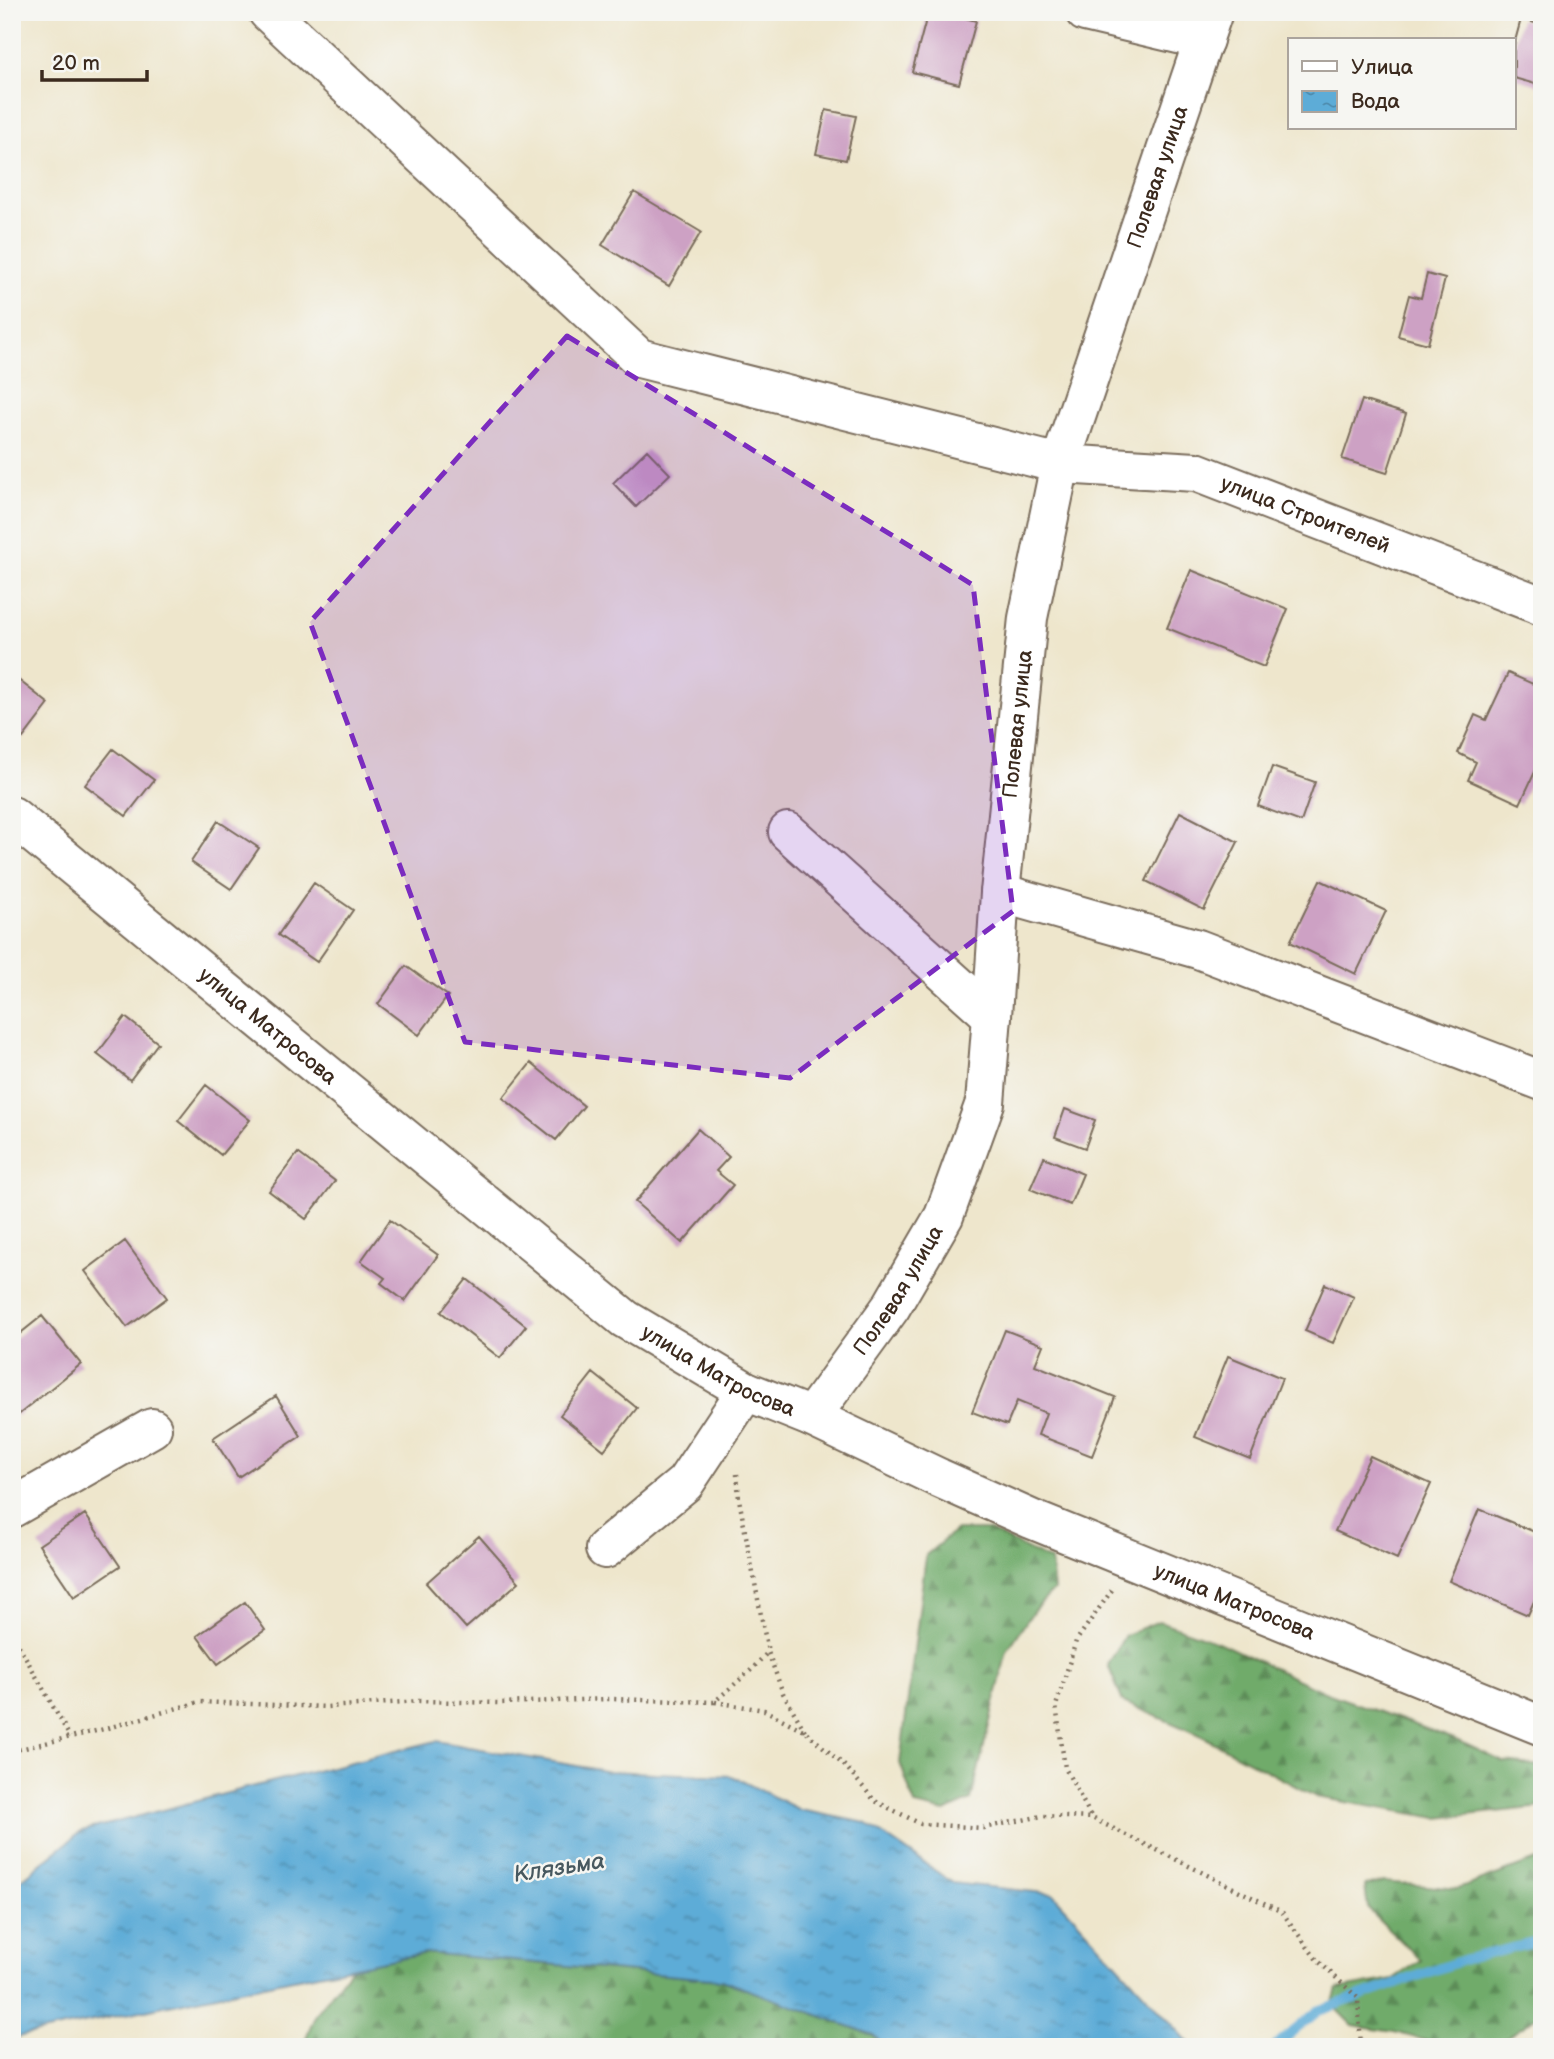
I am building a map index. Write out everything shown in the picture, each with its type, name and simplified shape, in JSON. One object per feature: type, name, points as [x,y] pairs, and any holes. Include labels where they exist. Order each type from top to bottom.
[{"type":"street","name":"улица Строителей","points":[[268,12],[639,358],[1060,464],[1196,472],[1542,606]]},
{"type":"street","points":[[1085,12],[1209,26]]},
{"type":"street","name":"Полевая улица","points":[[811,1417],[891,1307],[944,1216],[985,1103],[1000,892],[1027,618],[1060,464],[1209,26]]},
{"type":"street","name":"улица Матросова","points":[[12,816],[625,1319],[746,1391],[811,1417],[1031,1519],[1542,1726]]},
{"type":"street","points":[[788,832],[992,1016]]},
{"type":"street","points":[[1000,892],[1198,949],[1542,1081]]},
{"type":"street","points":[[605,1549],[685,1483],[746,1391]]},
{"type":"street","points":[[12,1508],[152,1428]]},
{"type":"path","points":[[737,1461],[738,1499],[768,1652],[783,1693],[805,1731]]},
{"type":"path","points":[[1092,1818],[1065,1768],[1056,1706],[1076,1641],[1133,1561]]},
{"type":"path","points":[[12,1633],[70,1737]]},
{"type":"path","points":[[714,1702],[768,1652]]},
{"type":"path","points":[[12,1751],[199,1702],[327,1707],[420,1701],[500,1703],[610,1699],[714,1702],[764,1710],[805,1731],[846,1767],[874,1801],[921,1824],[983,1828],[1042,1816],[1092,1818],[1282,1912],[1317,1960],[1358,1998],[1361,2047]]},
{"type":"highlighted area","points":[[567,336],[973,585],[1013,911],[790,1078],[465,1042],[310,622]]},
{"type":"green space","points":[[956,1530],[988,1530],[1051,1561],[1054,1590],[1034,1610],[1007,1651],[971,1800],[945,1812],[915,1805],[900,1763],[926,1555]]},
{"type":"green space","points":[[1159,1621],[1218,1642],[1324,1692],[1457,1740],[1503,1762],[1542,1766],[1542,1807],[1438,1818],[1316,1797],[1198,1734],[1123,1702],[1108,1665],[1125,1635]]},
{"type":"green space","points":[[1542,1858],[1542,2012],[1526,2025],[1500,2041],[1446,2046],[1394,2032],[1353,2026],[1332,2005],[1337,1989],[1393,1979],[1421,1960],[1368,1909],[1365,1886],[1384,1882],[1458,1889]]},
{"type":"green space","points":[[425,1953],[721,1980],[873,2035],[887,2047],[302,2047],[316,2014],[352,1967]]},
{"type":"water","name":"Клязьма","points":[[436,1741],[605,1771],[732,1776],[800,1810],[866,1823],[953,1883],[1053,1894],[1193,2047],[887,2047],[873,2035],[721,1980],[425,1953],[12,2038],[12,1887],[82,1831]]},
{"type":"building","points":[[928,12],[944,12],[976,21],[959,84],[912,72]]},
{"type":"building","points":[[1521,19],[1542,25],[1542,86],[1516,79],[1516,38]]},
{"type":"building","points":[[826,110],[856,116],[846,160],[816,154]]},
{"type":"building","points":[[634,192],[701,232],[669,286],[602,245]]},
{"type":"building","points":[[1427,274],[1445,279],[1428,344],[1398,336],[1409,295],[1421,298]]},
{"type":"building","points":[[1362,400],[1406,414],[1387,473],[1342,459]]},
{"type":"building","points":[[647,450],[670,474],[636,507],[613,483]]},
{"type":"building","points":[[1191,570],[1288,609],[1264,667],[1167,628]]},
{"type":"building","points":[[1508,673],[1542,688],[1542,757],[1520,804],[1468,780],[1476,762],[1458,753],[1475,715],[1486,720]]},
{"type":"building","points":[[12,675],[49,704],[23,738],[12,730]]},
{"type":"building","points":[[113,749],[154,780],[126,816],[85,785]]},
{"type":"building","points":[[1272,767],[1315,782],[1301,822],[1258,806]]},
{"type":"building","points":[[1180,812],[1238,842],[1204,910],[1146,881]]},
{"type":"building","points":[[218,821],[259,848],[231,889],[191,862]]},
{"type":"building","points":[[1320,880],[1386,911],[1356,974],[1290,942]]},
{"type":"building","points":[[314,883],[353,910],[317,962],[278,935]]},
{"type":"building","points":[[406,966],[448,996],[419,1035],[378,1004]]},
{"type":"building","points":[[125,1017],[158,1043],[130,1080],[97,1054]]},
{"type":"building","points":[[531,1063],[584,1106],[556,1140],[503,1098]]},
{"type":"building","points":[[206,1085],[250,1120],[221,1155],[178,1121]]},
{"type":"building","points":[[1065,1109],[1095,1120],[1085,1148],[1055,1137]]},
{"type":"building","points":[[698,1129],[729,1157],[716,1171],[733,1185],[682,1243],[635,1202]]},
{"type":"building","points":[[298,1153],[335,1181],[306,1219],[269,1191]]},
{"type":"building","points":[[1044,1157],[1083,1174],[1070,1205],[1030,1189]]},
{"type":"building","points":[[390,1220],[438,1255],[405,1301],[381,1283],[385,1278],[361,1261]]},
{"type":"building","points":[[125,1241],[167,1298],[127,1327],[85,1271]]},
{"type":"building","points":[[467,1279],[526,1326],[500,1358],[441,1312]]},
{"type":"building","points":[[1325,1284],[1354,1297],[1333,1343],[1305,1331]]},
{"type":"building","points":[[42,1316],[81,1364],[17,1416],[12,1409],[12,1340]]},
{"type":"building","points":[[1005,1330],[1043,1345],[1035,1365],[1115,1397],[1092,1456],[1038,1435],[1046,1413],[1017,1401],[1007,1425],[972,1412]]},
{"type":"building","points":[[1228,1356],[1282,1378],[1250,1459],[1195,1437]]},
{"type":"building","points":[[593,1373],[637,1408],[604,1450],[560,1415]]},
{"type":"building","points":[[276,1396],[301,1436],[238,1477],[213,1438]]},
{"type":"building","points":[[1370,1456],[1431,1484],[1397,1559],[1335,1531]]},
{"type":"building","points":[[1479,1509],[1542,1535],[1542,1583],[1528,1615],[1449,1581]]},
{"type":"building","points":[[85,1514],[120,1566],[74,1597],[39,1545]]},
{"type":"building","points":[[479,1536],[519,1582],[466,1628],[426,1583]]},
{"type":"building","points":[[245,1602],[265,1630],[218,1664],[197,1636]]},
{"type":"waterway","points":[[1275,2047],[1318,2011],[1466,1959],[1542,1941]]}]
